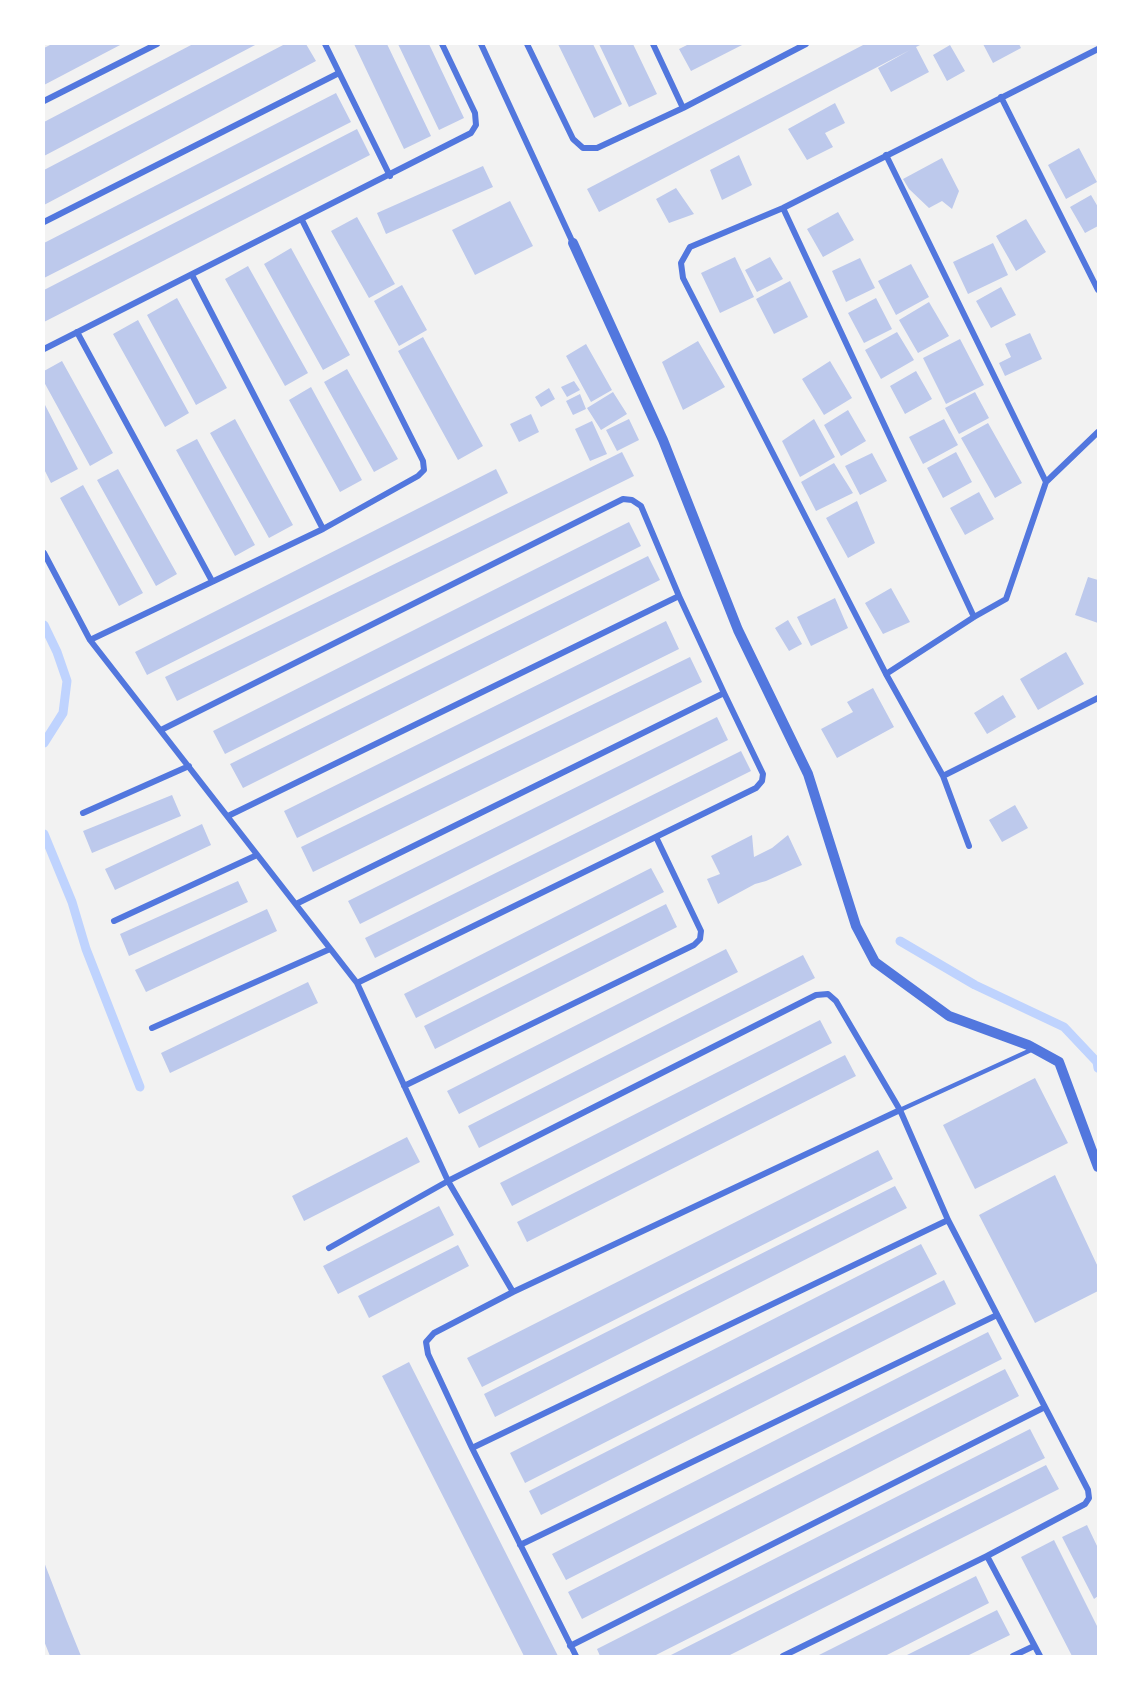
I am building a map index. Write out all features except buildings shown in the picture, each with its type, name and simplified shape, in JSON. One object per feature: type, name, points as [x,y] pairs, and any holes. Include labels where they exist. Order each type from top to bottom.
[{"type":"street","points":[[44,101],[157,44]]},
{"type":"street","points":[[325,44],[390,176]]},
{"type":"street","points":[[44,349],[390,176],[471,133],[476,125],[475,113],[442,44]]},
{"type":"street","points":[[481,44],[663,441],[738,630],[808,774],[856,926],[875,962],[949,1016],[1034,1048],[1059,1062],[1098,1167]]},
{"type":"street","points":[[527,44],[573,139],[583,148],[597,148],[683,108],[806,44]]},
{"type":"street","points":[[652,44],[683,108]]},
{"type":"street","points":[[969,846],[943,776],[886,674],[683,278],[681,263],[690,247],[783,208],[1098,49]]},
{"type":"street","points":[[44,222],[339,73]]},
{"type":"street","points":[[1001,97],[1098,290]]},
{"type":"street","points":[[886,155],[1046,482]]},
{"type":"street","points":[[783,208],[975,617]]},
{"type":"street","points":[[90,640],[323,529],[418,476],[424,470],[423,461],[302,220]]},
{"type":"street","points":[[192,275],[323,529]]},
{"type":"street","points":[[77,332],[212,582]]},
{"type":"street","points":[[886,674],[1006,599],[1046,482],[1098,432]]},
{"type":"street","points":[[160,730],[623,499],[632,500],[641,506],[723,693],[763,774],[762,781],[756,788],[357,983]]},
{"type":"street","points":[[44,553],[90,640],[357,983],[448,1181],[513,1292]]},
{"type":"street","points":[[228,816],[679,596]]},
{"type":"street","points":[[296,904],[723,693]]},
{"type":"street","points":[[943,776],[1098,698]]},
{"type":"street","points":[[83,813],[189,766]]},
{"type":"street","points":[[404,1086],[694,945],[700,939],[701,931],[656,837]]},
{"type":"street","points":[[114,921],[257,855]]},
{"type":"street","points":[[152,1028],[330,949]]},
{"type":"street","points":[[329,1248],[448,1181],[816,995],[828,994],[836,1001],[900,1110],[948,1220],[1088,1490],[1089,1498],[1085,1504],[987,1556],[783,1656]]},
{"type":"street","points":[[576,1656],[472,1448],[428,1354],[426,1342],[434,1333],[513,1292],[900,1110]]},
{"type":"street","points":[[472,1448],[948,1220]]},
{"type":"street","points":[[520,1545],[997,1315]]},
{"type":"street","points":[[570,1646],[1045,1407]]},
{"type":"street","points":[[987,1556],[1040,1656]]},
{"type":"street","points":[[1013,1656],[1034,1646]]},
{"type":"lane","points":[[900,1110],[1034,1048]]},
{"type":"waterway","points":[[44,625],[67,681],[63,713],[44,743]]},
{"type":"waterway","points":[[44,834],[72,902],[86,949],[140,1087]]},
{"type":"waterway","points":[[900,941],[975,985],[1064,1027],[1097,1062],[1098,1068]]}]
